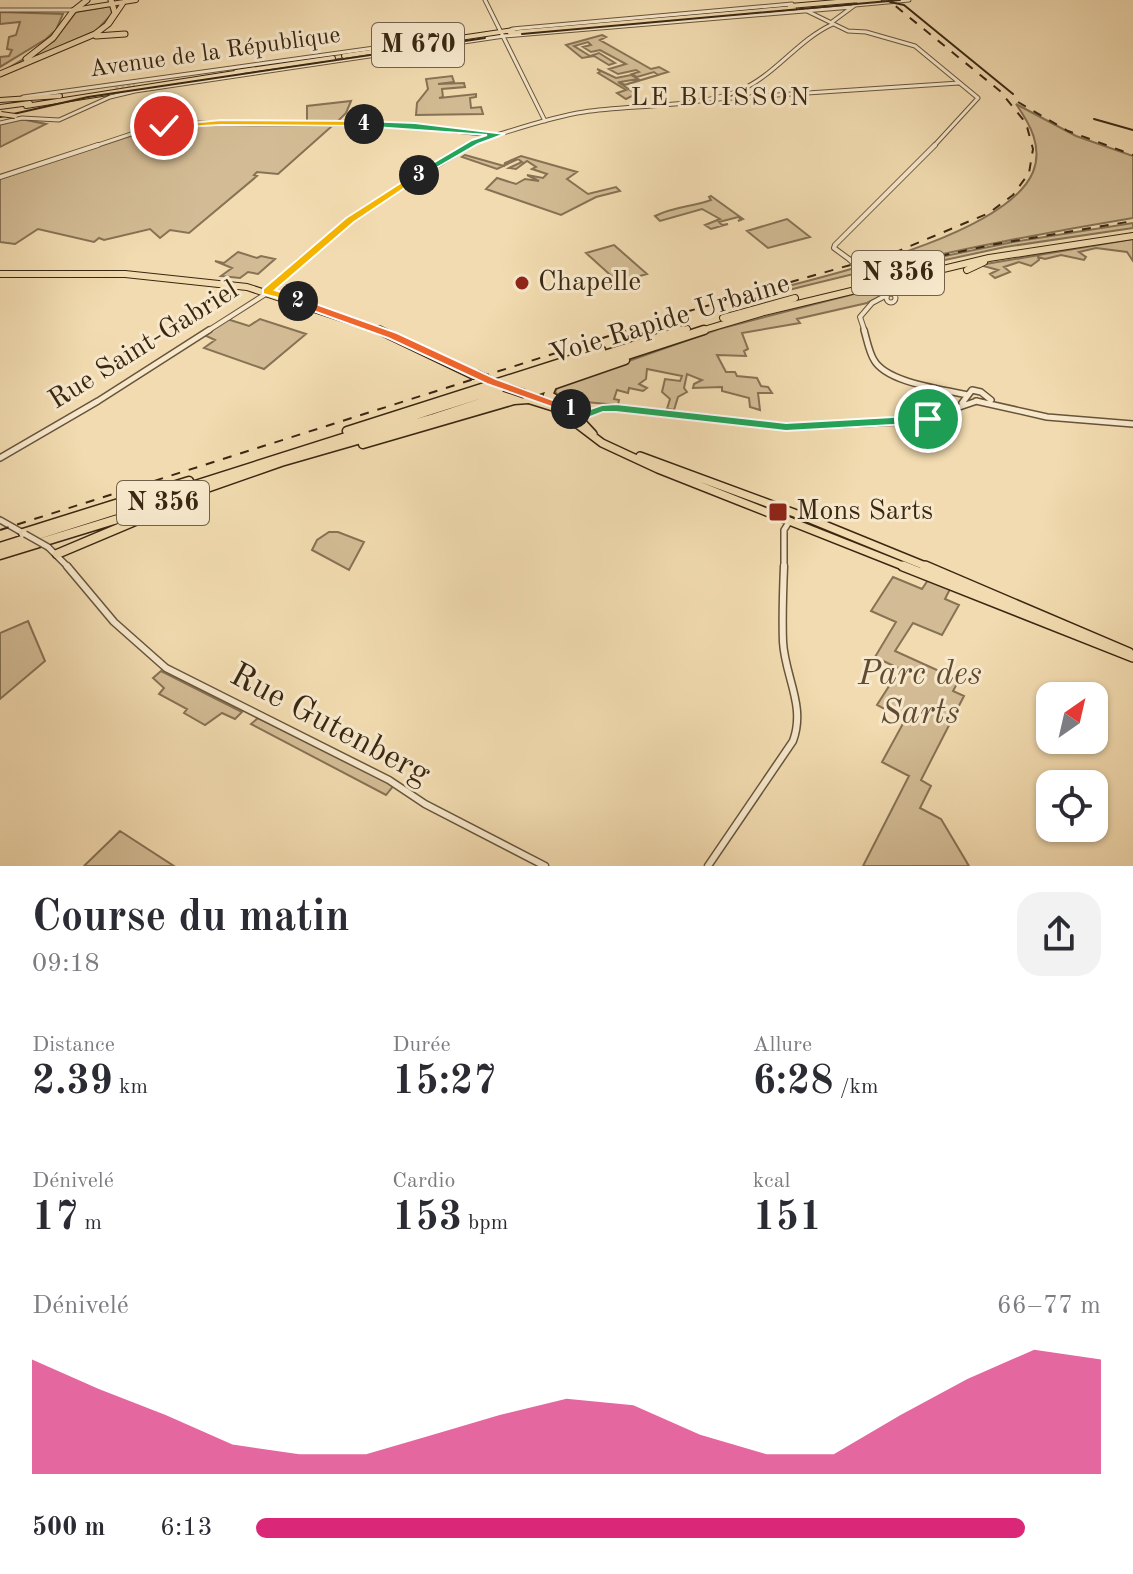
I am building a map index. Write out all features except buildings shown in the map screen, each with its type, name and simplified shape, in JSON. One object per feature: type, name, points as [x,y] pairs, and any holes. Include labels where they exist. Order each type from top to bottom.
[{"type":"highway","points":[[0,73],[55,37],[72,13],[86,1]]},
{"type":"highway","points":[[0,73],[69,45],[109,24],[115,12],[112,2]]},
{"type":"highway","points":[[69,45],[100,35],[125,34]]},
{"type":"highway","name":"Voie Rapide Urbaine","points":[[0,547],[263,461],[282,459],[434,418],[696,331],[867,286],[1017,252],[1133,234]]},
{"type":"highway","name":"Voie Rapide Urbaine","points":[[0,556],[47,545],[282,459],[668,334],[782,301],[976,255],[1133,234]]},
{"type":"highway","points":[[967,270],[1017,252]]},
{"type":"highway","points":[[867,286],[934,280]]},
{"type":"highway","points":[[282,459],[381,440],[524,397],[696,331]]},
{"type":"highway","points":[[282,459],[298,447],[591,353],[668,334]]},
{"type":"highway","points":[[552,386],[548,395],[572,410]]},
{"type":"highway","points":[[24,533],[263,461]]},
{"type":"highway","points":[[57,554],[247,474]]},
{"type":"main road","points":[[72,13],[112,2],[136,0]]},
{"type":"main road","name":"Avenue de la République","points":[[505,33],[869,0]]},
{"type":"main road","name":"Avenue de la République","points":[[858,2],[879,0]]},
{"type":"main road","points":[[86,1],[84,7],[96,7]]},
{"type":"main road","points":[[109,24],[118,14],[120,5],[130,1]]},
{"type":"main road","points":[[798,7],[858,2]]},
{"type":"main road","name":"Avenue de la République","points":[[505,33],[718,14]]},
{"type":"main road","points":[[433,42],[505,33]]},
{"type":"main road","points":[[275,66],[505,33]]},
{"type":"main road","name":"Avenue de la République","points":[[492,34],[393,49],[344,56],[433,42],[492,34]]},
{"type":"main road","points":[[256,69],[393,49]]},
{"type":"main road","name":"Avenue de la République","points":[[332,58],[256,69],[134,88],[275,66],[332,58]]},
{"type":"main road","points":[[0,109],[241,72]]},
{"type":"main road","name":"Avenue de la République","points":[[115,89],[74,96],[0,109],[90,92],[115,89]]},
{"type":"main road","points":[[0,109],[23,97],[90,92]]},
{"type":"main road","points":[[26,106],[74,96]]},
{"type":"main road","points":[[0,109],[18,117]]},
{"type":"main road","points":[[0,274],[108,273],[228,284],[290,299],[392,335],[496,385],[558,409],[608,447],[789,522],[970,588],[1133,656]]},
{"type":"main road","points":[[524,397],[555,402],[572,410],[596,436],[612,445],[805,517],[855,544]]},
{"type":"main road","points":[[789,522],[798,522],[805,517]]},
{"type":"street","points":[[485,0],[505,33],[545,121]]},
{"type":"street","points":[[783,0],[845,29],[917,47],[974,98],[970,106],[834,248],[887,296],[873,302],[862,312],[860,319],[876,364],[893,376],[1007,407],[1055,418],[1133,424]]},
{"type":"street","name":"Avenue de la République","points":[[18,117],[59,120],[134,88],[505,33],[798,7],[841,0]]},
{"type":"street","name":"Avenue de la République","points":[[23,97],[505,33],[909,0]]},
{"type":"street","points":[[53,11],[67,10],[86,1]]},
{"type":"street","points":[[715,98],[751,85],[812,33],[832,23],[852,7]]},
{"type":"street","points":[[0,10],[72,13]]},
{"type":"street","points":[[715,98],[760,98],[960,83]]},
{"type":"street","name":"Rue Saint-Gabriel","points":[[0,458],[98,401],[266,292],[299,261],[375,202],[475,142],[584,112],[715,98]]},
{"type":"street","points":[[0,123],[18,117]]},
{"type":"street","points":[[0,177],[162,126],[211,123],[415,125],[500,134]]},
{"type":"street","points":[[968,394],[980,391],[981,399]]},
{"type":"street","points":[[935,417],[965,402],[968,394]]},
{"type":"street","points":[[580,417],[602,409],[616,408],[786,427],[907,422],[935,417],[981,399]]},
{"type":"street","name":"Rue Gutenberg","points":[[0,520],[47,545],[114,622],[169,670],[389,780],[425,804],[545,866]]},
{"type":"street","points":[[708,866],[791,744],[797,730],[798,706],[782,642],[784,530],[789,522]]},
{"type":"green space","points":[[111,6],[112,14],[96,31],[0,73],[54,41],[76,12]]},
{"type":"green space","points":[[0,12],[63,14],[56,30],[46,39],[0,67],[0,57],[9,56],[12,50],[7,49],[9,37],[16,35],[20,22],[0,24]]},
{"type":"green space","points":[[602,35],[606,37],[600,40],[651,69],[659,67],[668,72],[637,77],[632,74],[639,72],[636,70],[618,74],[609,69],[626,64],[600,50],[591,52],[583,47],[591,45],[588,42],[574,46],[590,56],[599,53],[615,63],[609,65],[594,56],[582,58],[566,45]]},
{"type":"green space","points":[[597,69],[616,78],[631,75],[638,79],[620,82],[625,85],[618,82],[636,94],[626,99],[617,93],[626,90],[598,73],[601,71]]},
{"type":"green space","points":[[452,76],[454,82],[438,84],[464,83],[465,87],[442,89],[443,97],[439,98],[476,94],[476,97],[470,98],[471,108],[481,107],[483,114],[416,115],[417,103],[428,89],[426,79]]},
{"type":"green space","points":[[351,101],[346,113],[337,122],[307,122],[307,106]]},
{"type":"green space","points":[[1016,104],[1076,136],[1133,156],[1133,218],[937,255],[743,302],[739,299],[901,254],[985,217],[1015,196],[1033,172],[1037,154],[1034,136]]},
{"type":"green space","points":[[21,119],[46,124],[0,147],[0,124]]},
{"type":"green space","points":[[180,125],[332,126],[278,174],[257,172],[254,175],[257,176],[189,233],[170,230],[160,238],[150,229],[104,240],[99,238],[94,242],[38,229],[15,244],[0,242],[0,179],[142,132]]},
{"type":"green space","points":[[465,155],[504,166],[497,169],[462,157]]},
{"type":"green space","points":[[521,156],[577,172],[567,179],[588,194],[616,187],[620,191],[596,197],[561,215],[486,189],[497,178],[516,184],[525,179],[539,181],[527,175],[543,178],[547,174],[532,169],[536,167],[527,161],[516,169],[509,168],[522,162],[518,159],[504,166]]},
{"type":"green space","points":[[711,196],[743,219],[738,221],[741,219],[738,217],[719,222],[728,224],[711,229],[705,225],[720,219],[702,209],[660,221],[655,216],[711,200]]},
{"type":"green space","points":[[787,219],[810,237],[768,248],[747,231]]},
{"type":"green space","points":[[1133,223],[1133,228],[1005,247],[871,276],[867,272],[1013,242]]},
{"type":"green space","points":[[1133,239],[1133,261],[1127,252],[1096,248],[1079,252],[1086,257],[1084,260],[1061,255],[1045,259],[1038,257],[1039,260],[1031,266],[1019,262],[1004,267],[1010,272],[995,278],[990,274],[998,270],[980,265]]},
{"type":"green space","points":[[614,245],[647,274],[618,282],[586,253]]},
{"type":"green space","points":[[238,252],[275,259],[258,274],[248,272],[240,278],[221,276],[232,268],[215,261],[224,263]]},
{"type":"green space","points":[[877,288],[883,295],[867,303],[797,319],[800,323],[742,333],[748,349],[744,351],[746,356],[717,355],[726,372],[757,378],[761,386],[768,387],[772,393],[758,393],[760,410],[750,407],[749,398],[722,391],[722,387],[693,388],[702,380],[687,374],[684,388],[687,392],[678,397],[674,410],[667,409],[670,399],[662,392],[665,379],[680,381],[682,376],[647,369],[646,379],[639,384],[647,388],[643,391],[629,388],[628,393],[617,390],[614,399],[619,400],[618,405],[563,400],[555,392],[558,386],[719,329]]},
{"type":"green space","points":[[227,319],[249,326],[260,319],[306,334],[264,369],[204,348],[215,340],[202,334]]},
{"type":"green space","points":[[329,532],[338,532],[364,542],[349,570],[312,550],[317,540]]},
{"type":"green space","name":"Parc des Sarts","points":[[893,577],[922,589],[928,580],[950,589],[945,599],[959,605],[942,635],[913,623],[895,651],[959,680],[953,691],[964,696],[921,780],[931,786],[920,808],[941,819],[969,866],[863,866],[909,776],[882,762],[905,720],[877,705],[900,669],[875,657],[896,622],[871,611]]},
{"type":"green space","points":[[28,621],[45,661],[0,699],[0,633]]},
{"type":"green space","points":[[161,671],[242,712],[235,719],[222,713],[205,725],[184,713],[187,709],[159,694],[164,688],[153,678]]},
{"type":"green space","points":[[258,718],[394,785],[386,795],[251,724]]},
{"type":"green space","points":[[120,831],[174,866],[84,866]]},
{"type":"tunnel","points":[[115,89],[135,86]]},
{"type":"tram line","points":[[522,34],[900,0]]},
{"type":"tram line","points":[[890,2],[904,5],[1013,94]]},
{"type":"tram line","points":[[0,117],[88,97],[485,38]]},
{"type":"tram line","points":[[1094,119],[1133,130]]},
{"type":"railway","points":[[0,530],[675,315],[896,252],[989,213],[1013,195],[1029,173],[1033,149],[1026,123],[1000,91],[888,0]]},
{"type":"railway","points":[[1018,102],[1068,131],[1133,155]]},
{"type":"railway","points":[[870,271],[996,244],[1133,221]]},
{"type":"place","name":"Chapelle","points":[[522,283]]},
{"type":"place","name":"Mons Sarts","points":[[778,512]]},
{"type":"district","name":"LE BUISSON","points":[[721,98]]},
{"type":"route","points":[[164,126],[183,123],[382,124],[500,134],[475,142],[375,202],[299,261],[267,291],[392,335],[492,381],[563,405],[580,417],[602,409],[616,408],[781,427],[928,419]]}]
